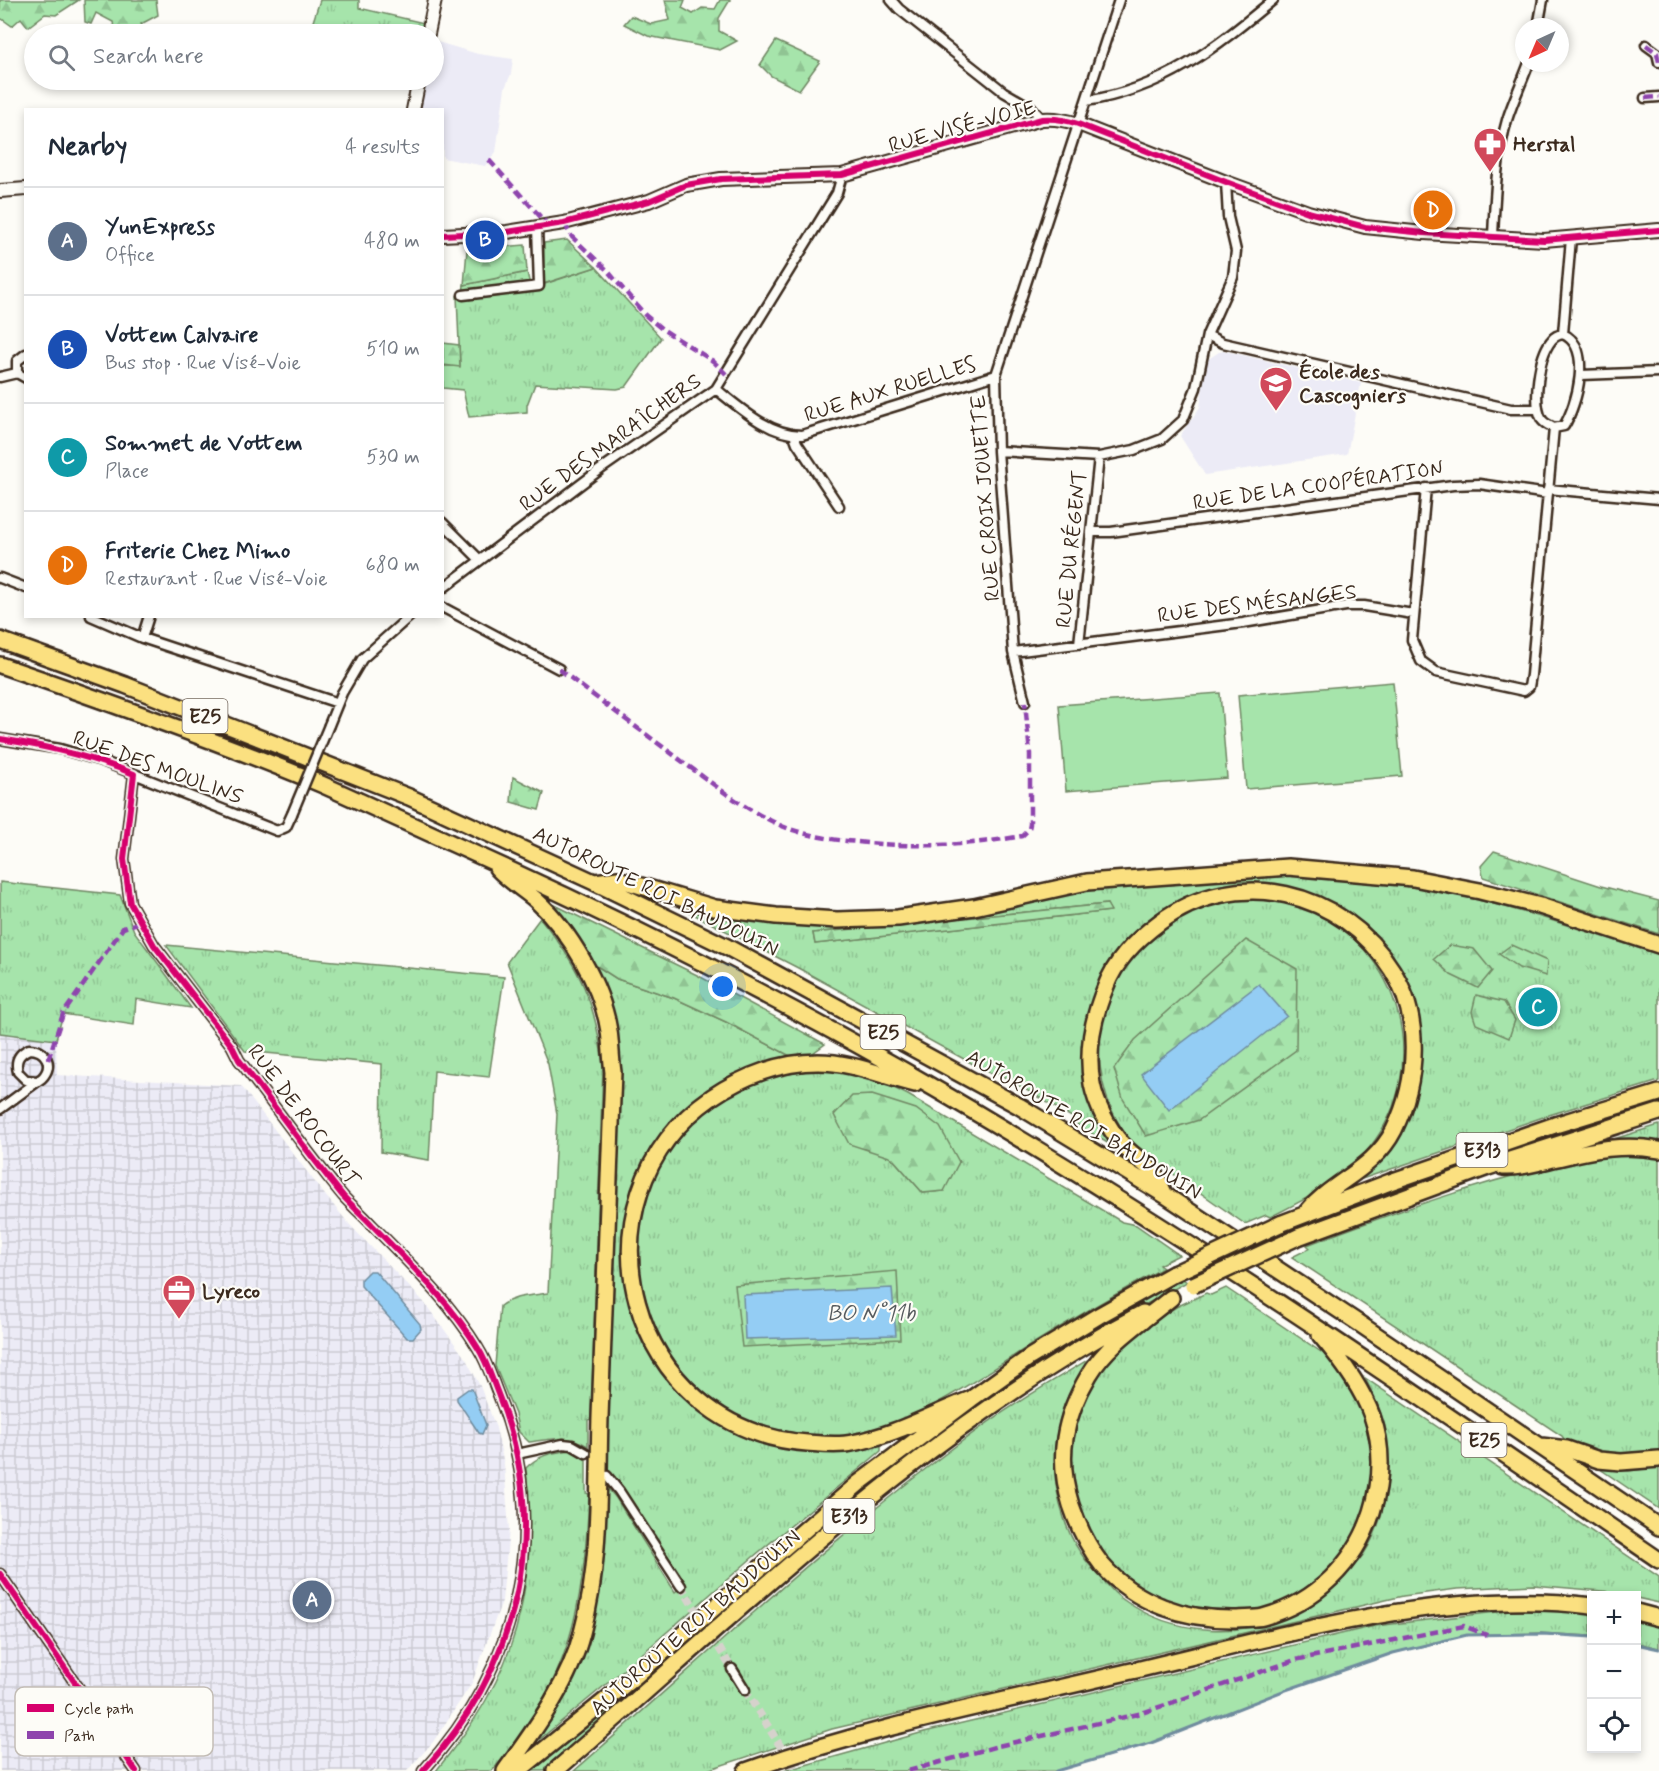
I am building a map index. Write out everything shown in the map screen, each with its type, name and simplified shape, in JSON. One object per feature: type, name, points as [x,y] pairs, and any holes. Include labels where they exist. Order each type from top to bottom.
[{"type":"highway","name":"AUTOROUTE ROI BAUDOUIN","points":[[0,640],[125,685],[409,797],[594,882],[727,947],[1009,1100],[1164,1195],[1540,1446]]},
{"type":"highway","name":"E25","points":[[0,665],[117,705],[320,784],[640,930],[809,1018],[934,1088],[1145,1215],[1309,1321],[1659,1560]]},
{"type":"highway","points":[[488,860],[508,880],[537,901],[564,931],[585,964],[599,994],[609,1029],[613,1072],[597,1520],[589,1602],[582,1635],[557,1693],[537,1727],[505,1771]]},
{"type":"highway","points":[[594,882],[618,879],[715,908],[776,916],[837,920],[898,918],[974,907],[1087,882],[1288,867],[1413,878],[1480,891],[1540,906],[1659,945]]},
{"type":"highway","points":[[1164,1195],[1157,1177],[1121,1143],[1110,1127],[1092,1085],[1090,1054],[1098,1005],[1110,975],[1126,952],[1144,934],[1182,907],[1222,894],[1248,890],[1285,893],[1314,902],[1342,918],[1368,940],[1393,970],[1408,1004],[1413,1039],[1412,1071],[1406,1102],[1392,1133],[1372,1160],[1342,1184],[1318,1198],[1306,1213]]},
{"type":"highway","points":[[934,1088],[852,1065],[818,1062],[789,1064],[749,1076],[727,1087],[694,1110],[668,1138],[646,1176],[635,1209],[630,1243],[631,1274],[639,1309],[649,1337],[669,1370],[698,1399],[728,1420],[754,1433],[788,1442],[851,1443],[889,1434],[970,1399]]},
{"type":"highway","name":"E313","points":[[518,1771],[633,1678],[859,1483],[1030,1357],[1098,1316],[1173,1274],[1306,1213],[1544,1129],[1659,1092]]},
{"type":"highway","name":"E313","points":[[1488,1167],[1659,1112]]},
{"type":"highway","points":[[1488,1167],[1517,1167],[1622,1146],[1659,1150]]},
{"type":"highway","name":"AUTOROUTE ROI BAUDOUIN","points":[[555,1771],[868,1500],[967,1423],[1039,1373],[1108,1331],[1193,1285],[1298,1237],[1395,1199],[1488,1167]]},
{"type":"highway","points":[[1171,1298],[1104,1356],[1090,1373],[1066,1424],[1063,1471],[1077,1521],[1102,1565],[1147,1601],[1199,1618],[1261,1618],[1295,1605],[1322,1588],[1350,1558],[1367,1527],[1378,1491],[1379,1476],[1380,1444],[1373,1419],[1368,1403],[1345,1365],[1309,1321]]},
{"type":"highway","points":[[1540,1446],[1567,1449],[1599,1460],[1659,1459]]},
{"type":"highway","name":"E25","points":[[1540,1446],[1659,1527]]},
{"type":"highway","points":[[747,1771],[890,1727],[1363,1618],[1447,1607],[1512,1602],[1587,1606]]},
{"type":"highway","points":[[1641,1613],[1659,1618]]},
{"type":"street","points":[[430,24],[435,0]]},
{"type":"street","points":[[891,0],[899,9],[973,68],[1004,92],[1032,108],[1042,119]]},
{"type":"street","name":"RUE CROIX JOUETTE","points":[[1025,702],[1013,652],[998,451],[996,375],[1119,0]]},
{"type":"street","points":[[1086,101],[1132,89],[1180,69],[1231,35],[1273,0]]},
{"type":"street","points":[[1540,18],[1543,0]]},
{"type":"street","points":[[1646,45],[1657,53],[1659,62]]},
{"type":"street","points":[[1492,236],[1500,152],[1508,119],[1526,72]]},
{"type":"street","points":[[413,108],[417,90]]},
{"type":"street","points":[[1645,98],[1659,97]]},
{"type":"street","name":"RUE VISÉ-VOIE","points":[[444,235],[507,232],[597,215],[649,201],[679,188],[721,178],[842,176],[1042,119],[1065,119],[1308,212],[1365,226],[1424,233],[1544,240],[1659,230]]},
{"type":"street","name":"RUE DES MARAÎCHERS","points":[[444,587],[601,469],[716,389],[837,193],[842,176]]},
{"type":"street","points":[[998,451],[1100,457],[1134,450],[1162,439],[1183,420],[1196,388],[1207,335],[1233,277],[1236,250],[1228,217],[1226,182]]},
{"type":"street","points":[[0,191],[24,189]]},
{"type":"street","points":[[463,295],[539,286],[537,226]]},
{"type":"street","points":[[1563,334],[1571,238]]},
{"type":"street","points":[[1563,334],[1571,339],[1575,347],[1581,375],[1569,418],[1564,426],[1554,428],[1543,420],[1538,409],[1538,389],[1542,362],[1551,341],[1563,334]]},
{"type":"street","points":[[1207,335],[1222,343],[1503,408],[1538,409]]},
{"type":"street","points":[[17,373],[17,361],[24,356]]},
{"type":"street","points":[[1581,375],[1659,372]]},
{"type":"street","points":[[0,377],[17,373],[24,377]]},
{"type":"street","name":"RUE AUX RUELLES","points":[[716,389],[744,412],[767,425],[794,435],[802,435],[996,375]]},
{"type":"street","points":[[1426,488],[1413,614],[1413,645],[1421,662],[1429,668],[1453,677],[1524,691],[1529,687],[1554,428]]},
{"type":"street","name":"RUE AUX RUELLES","points":[[794,435],[796,443],[839,506]]},
{"type":"street","name":"RUE DU RÉGENT","points":[[1079,644],[1100,457]]},
{"type":"street","name":"RUE DE LA COOPÉRATION","points":[[1092,532],[1111,532],[1468,484],[1659,499]]},
{"type":"street","points":[[444,524],[479,559]]},
{"type":"street","points":[[0,578],[24,587]]},
{"type":"street","name":"RUE DES MÉSANGES","points":[[1013,652],[1264,620],[1346,606],[1364,606],[1413,614]]},
{"type":"street","points":[[444,608],[559,669]]},
{"type":"street","points":[[96,618],[142,638],[338,703],[362,659],[408,618]]},
{"type":"street","points":[[142,638],[148,618]]},
{"type":"street","name":"RUE DES MOULINS","points":[[0,739],[60,749],[102,761],[277,831],[286,827],[338,703]]},
{"type":"street","name":"RUE DE ROCOURT","points":[[134,774],[124,859],[130,903],[154,945],[345,1198],[435,1290],[464,1327],[480,1350],[512,1430],[523,1487],[525,1542],[507,1635],[491,1673],[470,1710],[423,1771]]},
{"type":"street","points":[[0,1109],[37,1081]]},
{"type":"street","points":[[517,1454],[563,1444],[572,1444],[586,1453]]},
{"type":"street","points":[[607,1476],[681,1586]]},
{"type":"street","points":[[0,1574],[78,1687]]},
{"type":"street","points":[[732,1670],[745,1690]]},
{"type":"street","points":[[126,1756],[136,1771]]},
{"type":"shaded area","points":[[444,44],[478,54],[513,59],[511,74],[505,88],[496,152],[485,166],[444,158],[444,108],[419,108],[423,90],[444,90]]},
{"type":"shaded area","name":"École des Cascogniers","points":[[1225,351],[1361,383],[1347,454],[1205,475],[1180,436],[1200,407],[1207,360]]},
{"type":"shaded area","points":[[0,1033],[56,1040],[57,1075],[241,1086],[325,1195],[350,1225],[423,1301],[466,1359],[480,1386],[496,1428],[504,1464],[509,1530],[502,1601],[472,1683],[433,1742],[407,1771],[0,1771]]},
{"type":"green space","points":[[0,0],[79,0],[56,15],[45,14],[32,24],[26,24],[21,18],[12,26],[0,20]]},
{"type":"green space","points":[[84,0],[156,0],[158,15],[141,24],[113,24],[96,13],[91,24],[85,22]]},
{"type":"green space","points":[[320,0],[359,0],[359,8],[424,23],[424,24],[312,24]]},
{"type":"green space","points":[[665,0],[685,0],[682,8],[693,14],[702,8],[715,9],[720,0],[730,0],[719,18],[719,31],[737,41],[720,50],[648,36],[624,24],[631,16],[651,24],[670,20]]},
{"type":"green space","points":[[776,41],[820,61],[799,90],[771,76],[760,65]]},
{"type":"green space","points":[[567,240],[596,267],[543,284],[544,243]]},
{"type":"green space","points":[[525,245],[527,272],[464,285],[467,250]]},
{"type":"green space","points":[[596,267],[661,338],[626,387],[617,389],[535,384],[527,405],[527,412],[469,417],[463,390],[444,388],[444,366],[460,366],[457,296],[463,294],[464,285],[527,272],[529,281],[539,286]]},
{"type":"green space","points":[[444,343],[459,345],[460,367],[444,365]]},
{"type":"green space","points":[[1393,682],[1402,776],[1246,789],[1238,695]]},
{"type":"green space","points":[[1220,693],[1227,778],[1066,791],[1059,705]]},
{"type":"green space","points":[[513,777],[544,793],[539,810],[511,802]]},
{"type":"green space","points":[[1494,851],[1601,886],[1659,901],[1659,934],[1483,877],[1481,866]]},
{"type":"green space","points":[[1296,876],[1374,883],[1452,894],[1530,914],[1659,955],[1659,1081],[1549,1115],[1359,1180],[1378,1165],[1391,1149],[1401,1134],[1414,1101],[1421,1066],[1420,1031],[1406,983],[1381,943],[1347,912],[1307,892],[1264,883],[1219,886],[1175,903],[1134,933],[1109,963],[1097,987],[1089,1011],[1087,1039],[1097,1115],[1114,1147],[1073,1122],[1075,1119],[996,1072],[993,1075],[798,968],[662,898],[870,923],[1085,887],[1191,878]],"holes":[[[1107,904],[1110,911],[815,944],[813,933]]]},
{"type":"green space","points":[[0,882],[120,895],[134,931],[191,1008],[136,999],[134,1025],[63,1014],[56,1040],[0,1033]]},
{"type":"green space","points":[[1245,899],[1277,902],[1308,910],[1340,928],[1366,952],[1386,981],[1398,1013],[1403,1047],[1400,1082],[1389,1116],[1360,1159],[1337,1179],[1311,1195],[1270,1217],[1266,1215],[1245,1224],[1159,1164],[1156,1167],[1130,1141],[1112,1111],[1102,1080],[1099,1048],[1104,1015],[1116,984],[1134,955],[1169,922],[1201,908]]},
{"type":"green space","points":[[549,902],[697,975],[825,1044],[810,1055],[794,1058],[674,998],[617,979],[589,961],[550,907]]},
{"type":"green space","points":[[1107,904],[1111,911],[815,944],[813,933]]},
{"type":"green space","points":[[540,918],[566,953],[584,987],[596,1023],[603,1066],[591,1419],[588,1420],[588,1446],[567,1439],[529,1442],[519,1432],[515,1414],[495,1366],[500,1306],[517,1298],[548,1293],[557,1114],[548,1064],[507,962]]},
{"type":"green space","points":[[1246,940],[1297,969],[1296,1050],[1199,1120],[1146,1136],[1123,1099],[1114,1069],[1135,1040]]},
{"type":"green space","points":[[166,945],[504,977],[489,1077],[434,1071],[429,1160],[381,1152],[382,1064],[245,1051]]},
{"type":"green space","points":[[1450,945],[1474,949],[1492,971],[1478,988],[1451,975],[1434,959]]},
{"type":"green space","points":[[1511,945],[1547,961],[1546,976],[1519,968],[1499,954]]},
{"type":"green space","points":[[589,961],[617,979],[674,998],[794,1058],[762,1065],[722,1080],[688,1106],[667,1130],[649,1157],[635,1187],[627,1218],[623,1250],[626,1282],[636,1317],[662,1366],[681,1385],[753,1435],[763,1439],[797,1448],[831,1448],[876,1443],[881,1446],[881,1451],[527,1750],[563,1689],[606,1486],[616,1498],[675,1592],[685,1584],[607,1468],[608,1439],[604,1438],[617,1087]]},
{"type":"green space","points":[[1476,995],[1504,1002],[1515,1020],[1509,1038],[1476,1024],[1472,1012]]},
{"type":"green space","points":[[816,1070],[850,1072],[876,1079],[908,1095],[1122,1222],[1136,1225],[1179,1255],[1159,1265],[1163,1268],[1077,1317],[947,1397],[906,1418],[884,1426],[851,1435],[820,1436],[766,1428],[733,1414],[717,1404],[697,1386],[672,1357],[654,1325],[643,1290],[639,1254],[642,1218],[652,1183],[670,1150],[695,1121],[720,1100],[746,1086],[785,1074]],"holes":[[[892,1158],[944,1191],[923,1193]]]},
{"type":"green space","points":[[872,1095],[916,1109],[940,1127],[959,1162],[944,1191],[923,1193],[892,1158],[849,1144],[834,1115],[852,1096]]},
{"type":"green space","points":[[1659,1100],[1659,1106],[1521,1151],[1292,1233],[1287,1229],[1483,1156]]},
{"type":"green space","points":[[1659,1125],[1659,1142],[1614,1139]]},
{"type":"green space","points":[[1604,1153],[1659,1156],[1659,1453],[1608,1456],[1567,1443],[1562,1436],[1292,1257],[1310,1248],[1307,1245],[1417,1205],[1528,1171]]},
{"type":"green space","name":"BO N°11b","points":[[897,1271],[900,1339],[742,1347],[735,1285]]},
{"type":"green space","points":[[1181,1278],[1187,1282],[1106,1326],[1037,1368],[546,1771],[528,1771],[862,1489],[960,1414],[1033,1363]]},
{"type":"green space","points":[[1226,1288],[1327,1356],[1340,1369],[1361,1406],[1372,1453],[1371,1478],[1366,1506],[1358,1528],[1345,1552],[1331,1569],[1293,1598],[1251,1613],[1183,1611],[1126,1582],[1092,1545],[1070,1483],[1071,1433],[1085,1393],[1112,1355],[1151,1323],[1176,1307],[1206,1293],[1211,1295]]},
{"type":"green space","points":[[1094,1356],[1071,1390],[1064,1405],[1056,1437],[1055,1470],[1059,1502],[1071,1536],[1080,1553],[1092,1568],[1121,1598],[1141,1611],[1163,1620],[1186,1627],[1210,1630],[1257,1626],[1280,1619],[1308,1607],[1363,1555],[1381,1516],[1387,1488],[1389,1460],[1383,1419],[1365,1378],[1659,1577],[1659,1603],[1641,1599],[1641,1591],[1603,1591],[1533,1585],[1457,1589],[1403,1596],[832,1729],[704,1771],[574,1771],[861,1520],[961,1442],[1026,1397]]},
{"type":"green space","points":[[571,1450],[586,1460],[586,1493],[589,1494],[587,1535],[577,1609],[556,1675],[518,1739],[492,1771],[436,1771],[481,1709],[511,1644],[525,1587],[528,1558],[526,1468],[541,1457]]},
{"type":"green space","points":[[1659,1467],[1659,1509],[1600,1469],[1629,1471]]},
{"type":"green space","points":[[1506,1611],[1567,1611],[1587,1614],[1587,1636],[1540,1633],[1467,1635],[1393,1653],[1283,1691],[1151,1743],[1056,1771],[784,1771],[924,1732],[1375,1626]]},
{"type":"green space","points":[[1641,1622],[1659,1626],[1659,1648],[1641,1644]]},
{"type":"water","points":[[1259,984],[1287,1016],[1169,1110],[1141,1074]]},
{"type":"water","points":[[369,1271],[375,1271],[420,1324],[421,1329],[413,1338],[407,1338],[361,1286],[361,1279]]},
{"type":"water","name":"BO N°11b","points":[[892,1288],[896,1335],[745,1339],[743,1295]]},
{"type":"water","points":[[468,1389],[472,1389],[486,1425],[482,1434],[479,1433],[457,1400],[457,1397]]},
{"type":"waterway","points":[[1056,1771],[1151,1743],[1283,1691],[1393,1653],[1467,1635],[1542,1634],[1587,1637]]},
{"type":"waterway","points":[[1641,1645],[1659,1649]]},
{"type":"tunnel","points":[[681,1586],[732,1669]]},
{"type":"tunnel","points":[[745,1690],[796,1771]]},
{"type":"marked path","points":[[1646,45],[1657,53],[1659,62]]},
{"type":"marked path","points":[[1645,98],[1659,97]]},
{"type":"marked path","points":[[489,160],[548,225]]},
{"type":"marked path","points":[[564,223],[572,237],[607,270],[645,315],[662,329],[713,361],[726,374]]},
{"type":"marked path","points":[[559,669],[720,789],[759,815],[804,833],[879,844],[940,845],[1022,836],[1029,829],[1030,824],[1030,754],[1025,702]]},
{"type":"marked path","points":[[48,1060],[63,1014],[123,928],[141,922]]},
{"type":"marked path","points":[[908,1771],[998,1746],[1142,1713],[1295,1660],[1464,1626],[1487,1635]]},
{"type":"cycle path","points":[[444,235],[507,232],[564,223],[649,201],[686,185],[721,179],[842,175],[1042,119],[1078,124],[1308,212],[1365,227],[1544,240],[1659,230]]},
{"type":"cycle path","points":[[0,739],[68,752],[134,774],[124,859],[130,903],[154,945],[232,1046],[239,1060],[316,1163],[343,1196],[415,1269],[455,1315],[478,1348],[489,1371],[514,1444],[523,1495],[523,1544],[517,1593],[503,1641],[483,1687],[456,1730],[423,1771]]},
{"type":"cycle path","points":[[0,1574],[78,1687]]},
{"type":"cycle path","points":[[126,1756],[136,1771]]},
{"type":"place","name":"Herstal","points":[[1490,173]]},
{"type":"place","name":"Friterie Chez Mimo","points":[[1433,210]]},
{"type":"place","name":"Vottem Calvaire","points":[[485,240]]},
{"type":"place","name":"École des Cascogniers","points":[[1276,412]]},
{"type":"place","name":"Sommet de Vottem","points":[[1538,1007]]},
{"type":"place","name":"Lyreco","points":[[179,1320]]},
{"type":"place","name":"YunExpress","points":[[312,1600]]}]
